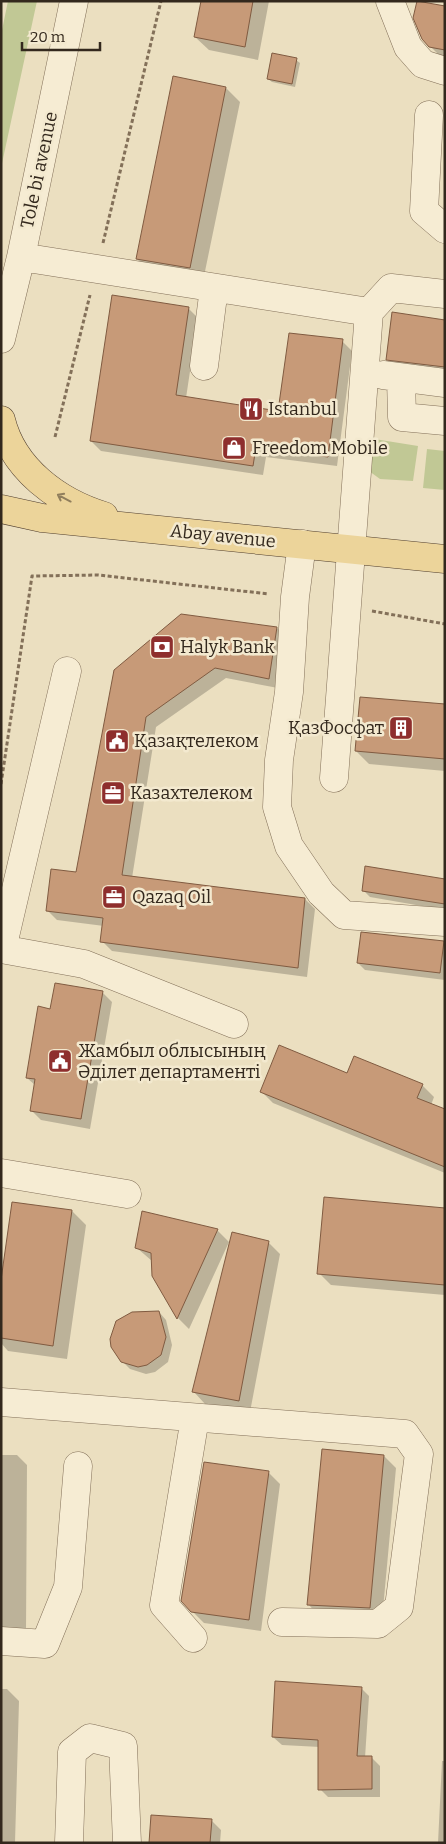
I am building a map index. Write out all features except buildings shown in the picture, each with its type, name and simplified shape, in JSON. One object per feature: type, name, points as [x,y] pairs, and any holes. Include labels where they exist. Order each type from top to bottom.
[{"type":"main road","points":[[1,420],[15,451],[29,472],[46,488],[90,512],[141,528]]},
{"type":"main road","name":"Abay avenue","points":[[1,510],[42,518],[445,559]]},
{"type":"street","name":"Tole bi avenue","points":[[1,339],[21,257],[74,1]]},
{"type":"street","points":[[390,1],[408,47],[423,64],[445,71]]},
{"type":"street","points":[[429,115],[424,211],[445,229]]},
{"type":"street","points":[[21,257],[369,312]]},
{"type":"street","points":[[204,366],[214,288]]},
{"type":"street","points":[[334,778],[369,312],[391,288],[445,294]]},
{"type":"street","points":[[364,373],[445,383]]},
{"type":"street","points":[[401,378],[402,418],[445,421]]},
{"type":"street","points":[[302,544],[295,597],[289,692],[278,779],[278,807],[289,846],[321,893],[344,915],[445,922]]},
{"type":"street","points":[[67,671],[2,949],[84,964],[234,1024]]},
{"type":"street","points":[[1,1173],[127,1194]]},
{"type":"street","points":[[1,1402],[405,1434],[419,1454],[399,1607],[378,1624],[282,1622]]},
{"type":"street","points":[[193,1638],[164,1604],[195,1418]]},
{"type":"street","points":[[1,1641],[46,1644],[68,1588],[78,1466]]},
{"type":"street","points":[[69,1843],[72,1752],[90,1738],[123,1746],[127,1843]]},
{"type":"path","points":[[103,244],[161,1]]},
{"type":"path","points":[[55,438],[91,292]]},
{"type":"path","points":[[1,784],[32,576],[98,574],[295,597]]},
{"type":"path","points":[[346,606],[445,624]]},
{"type":"green space","points":[[8,1],[37,1],[1,168],[1,35]]},
{"type":"green space","points":[[362,437],[418,446],[413,481],[380,479],[369,471]]},
{"type":"green space","points":[[427,449],[445,451],[445,490],[423,488]]},
{"type":"place","name":"Istanbul","points":[[251,409]]},
{"type":"place","name":"Freedom Mobile","points":[[234,448]]},
{"type":"place","name":"Halyk Bank","points":[[162,647]]},
{"type":"place","name":"ҚазФосфат","points":[[401,728]]},
{"type":"place","name":"Қазақтелеком","points":[[117,741]]},
{"type":"place","name":"Казахтелеком","points":[[113,793]]},
{"type":"place","name":"Qazaq Oil","points":[[114,897]]},
{"type":"place","name":"Жамбыл облысының Әділет департаменті","points":[[60,1061]]}]
